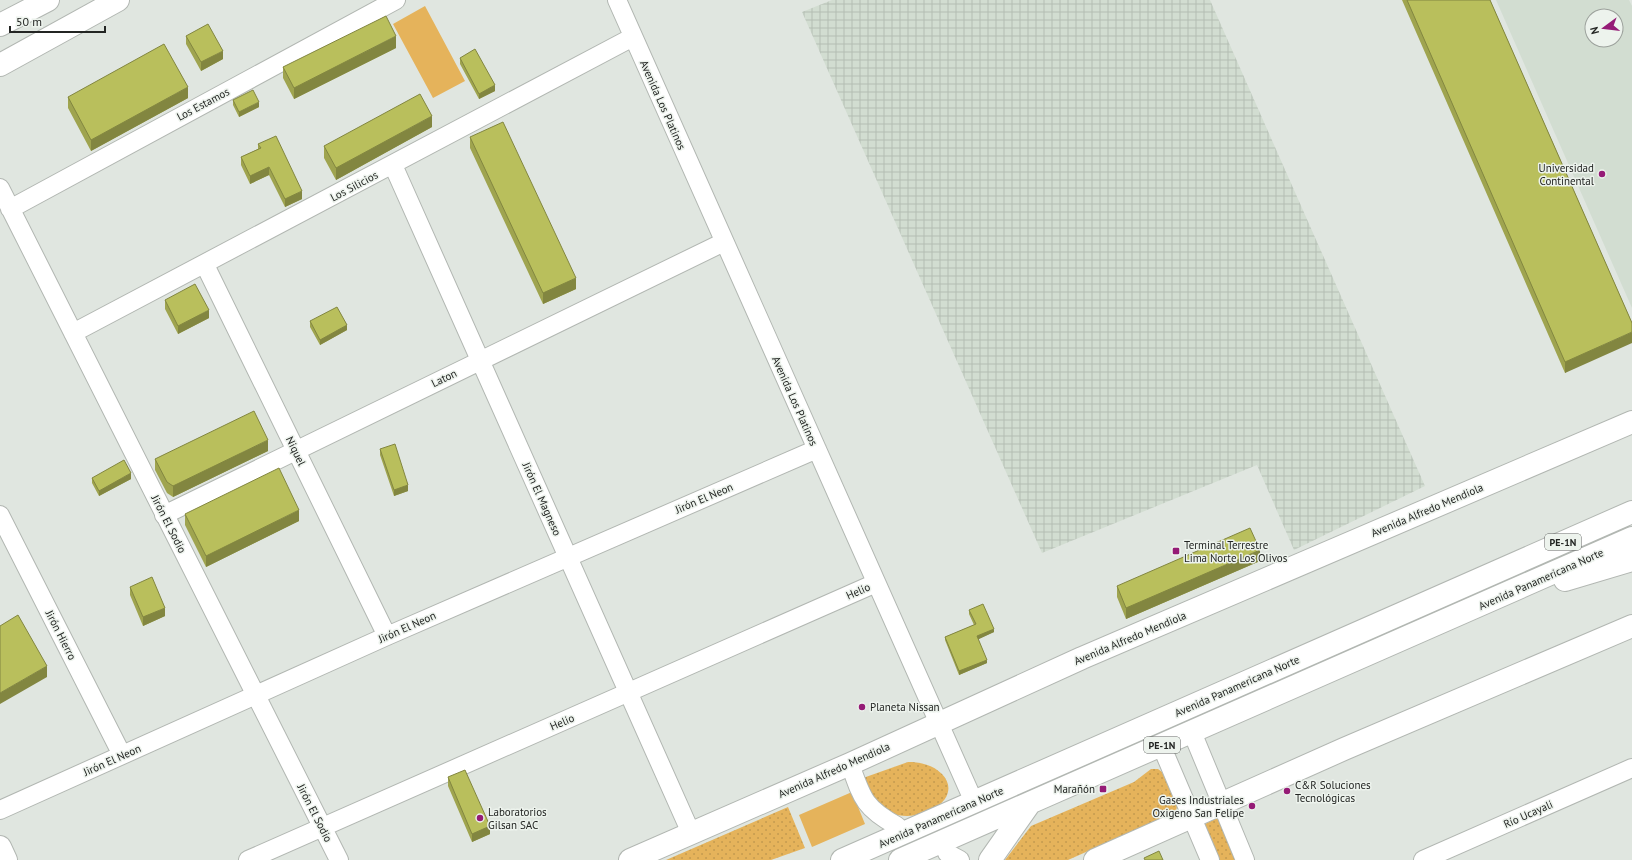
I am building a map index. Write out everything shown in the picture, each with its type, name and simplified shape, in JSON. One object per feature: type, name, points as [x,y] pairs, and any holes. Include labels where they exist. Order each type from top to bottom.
[{"type":"main road","points":[[0,25],[48,0]]},
{"type":"main road","points":[[0,65],[118,0]]},
{"type":"main road","name":"Avenida Alfredo Mendiola","points":[[630,860],[850,764],[938,722],[1082,658],[1632,422]]},
{"type":"main road","points":[[1494,573],[1632,496]]},
{"type":"main road","name":"Avenida Panamericana Norte","points":[[842,860],[1632,512]]},
{"type":"main road","name":"Avenida Panamericana Norte","points":[[900,860],[1632,538]]},
{"type":"main road","points":[[1515,590],[1566,579],[1632,560]]},
{"type":"main road","points":[[1095,860],[1191,816],[1632,626]]},
{"type":"main road","points":[[990,860],[1030,803]]},
{"type":"main road","points":[[0,847],[6,860]]},
{"type":"street","name":"Los Estamos","points":[[10,209],[396,0]]},
{"type":"street","name":"Avenida Los Platinos","points":[[617,0],[974,802]]},
{"type":"street","name":"Los Silicios","points":[[73,333],[205,265],[633,37]]},
{"type":"street","name":"Jirón El Magneso","points":[[393,165],[691,833]]},
{"type":"street","name":"Jirón El Sodio","points":[[0,188],[164,516],[256,694],[339,860]]},
{"type":"street","name":"Laton","points":[[164,516],[480,360],[724,242]]},
{"type":"street","name":"Niquel","points":[[205,265],[387,636]]},
{"type":"street","name":"Jirón El Neon","points":[[0,810],[387,636],[817,449]]},
{"type":"street","name":"Jirón Hierro","points":[[0,515],[122,755]]},
{"type":"street","name":"Helio","points":[[248,860],[322,826],[629,694],[876,583]]},
{"type":"street","points":[[1192,732],[1245,860]]},
{"type":"street","points":[[1161,746],[1210,860]]},
{"type":"street","points":[[850,764],[867,805],[875,813],[897,826]]},
{"type":"street","name":"Río Ucayali","points":[[1423,860],[1632,768]]},
{"type":"shaded area","points":[[832,0],[1210,0],[1425,486],[1294,550],[1257,465],[1042,553],[802,12]]},
{"type":"shaded area","name":"Universidad Continental","points":[[1496,0],[1629,0],[1632,6],[1632,308]]},
{"type":"shaded area","points":[[425,6],[465,81],[433,98],[393,24]]},
{"type":"shaded area","points":[[908,762],[935,768],[942,774],[948,785],[947,795],[940,804],[930,811],[916,815],[902,816],[888,812],[876,803],[863,778]]},
{"type":"shaded area","points":[[1151,769],[1158,769],[1162,772],[1177,806],[1176,812],[1068,860],[1005,860],[1031,826],[1134,782]]},
{"type":"shaded area","points":[[852,792],[865,824],[812,847],[799,815]]},
{"type":"shaded area","points":[[788,807],[805,848],[771,860],[666,860]]},
{"type":"shaded area","points":[[1219,817],[1238,860],[1216,860],[1201,826]]},
{"type":"building","points":[[1407,0],[1490,0],[1632,323],[1632,332],[1565,362]]},
{"type":"building","points":[[386,16],[396,36],[294,88],[283,67]]},
{"type":"building","points":[[208,24],[223,51],[201,62],[186,36]]},
{"type":"building","points":[[164,44],[188,87],[91,140],[68,97]]},
{"type":"building","points":[[475,49],[495,85],[479,94],[460,58]]},
{"type":"building","points":[[253,90],[259,102],[239,112],[233,100]]},
{"type":"building","points":[[420,94],[432,116],[336,168],[324,146]]},
{"type":"building","points":[[503,122],[576,278],[543,293],[470,137]]},
{"type":"building","points":[[276,136],[302,191],[285,199],[269,167],[250,176],[241,157],[261,148],[258,144]]},
{"type":"building","points":[[195,284],[209,310],[178,326],[165,300]]},
{"type":"building","points":[[337,307],[347,325],[320,340],[310,321]]},
{"type":"building","points":[[254,411],[268,440],[173,486],[167,482],[155,459]]},
{"type":"building","points":[[395,444],[408,485],[394,490],[380,449]]},
{"type":"building","points":[[124,460],[131,473],[99,491],[92,478]]},
{"type":"building","points":[[279,468],[299,510],[206,556],[185,514]]},
{"type":"building","points":[[1250,528],[1260,550],[1126,608],[1117,586]]},
{"type":"building","points":[[152,577],[165,608],[143,617],[130,587]]},
{"type":"building","points":[[983,604],[994,629],[977,636],[987,660],[959,671],[945,637],[976,624],[969,610]]},
{"type":"building","points":[[18,615],[47,666],[0,693],[0,626]]},
{"type":"building","points":[[465,770],[490,826],[472,834],[448,777]]},
{"type":"building","points":[[1159,851],[1163,860],[1145,860],[1144,858]]},
{"type":"place","name":"Universidad Continental","points":[[1602,174]]},
{"type":"place","name":"Terminal Terrestre Lima Norte Los Olivos","points":[[1176,551]]},
{"type":"place","name":"Planeta Nissan","points":[[862,707]]},
{"type":"place","name":"Marañón","points":[[1103,789]]},
{"type":"place","name":"C&R Soluciones Tecnológicas","points":[[1287,791]]},
{"type":"place","name":"Gases Industriales Oxigeno San Felipe","points":[[1252,806]]},
{"type":"place","name":"Laboratorios Gilsan SAC","points":[[480,818]]}]
